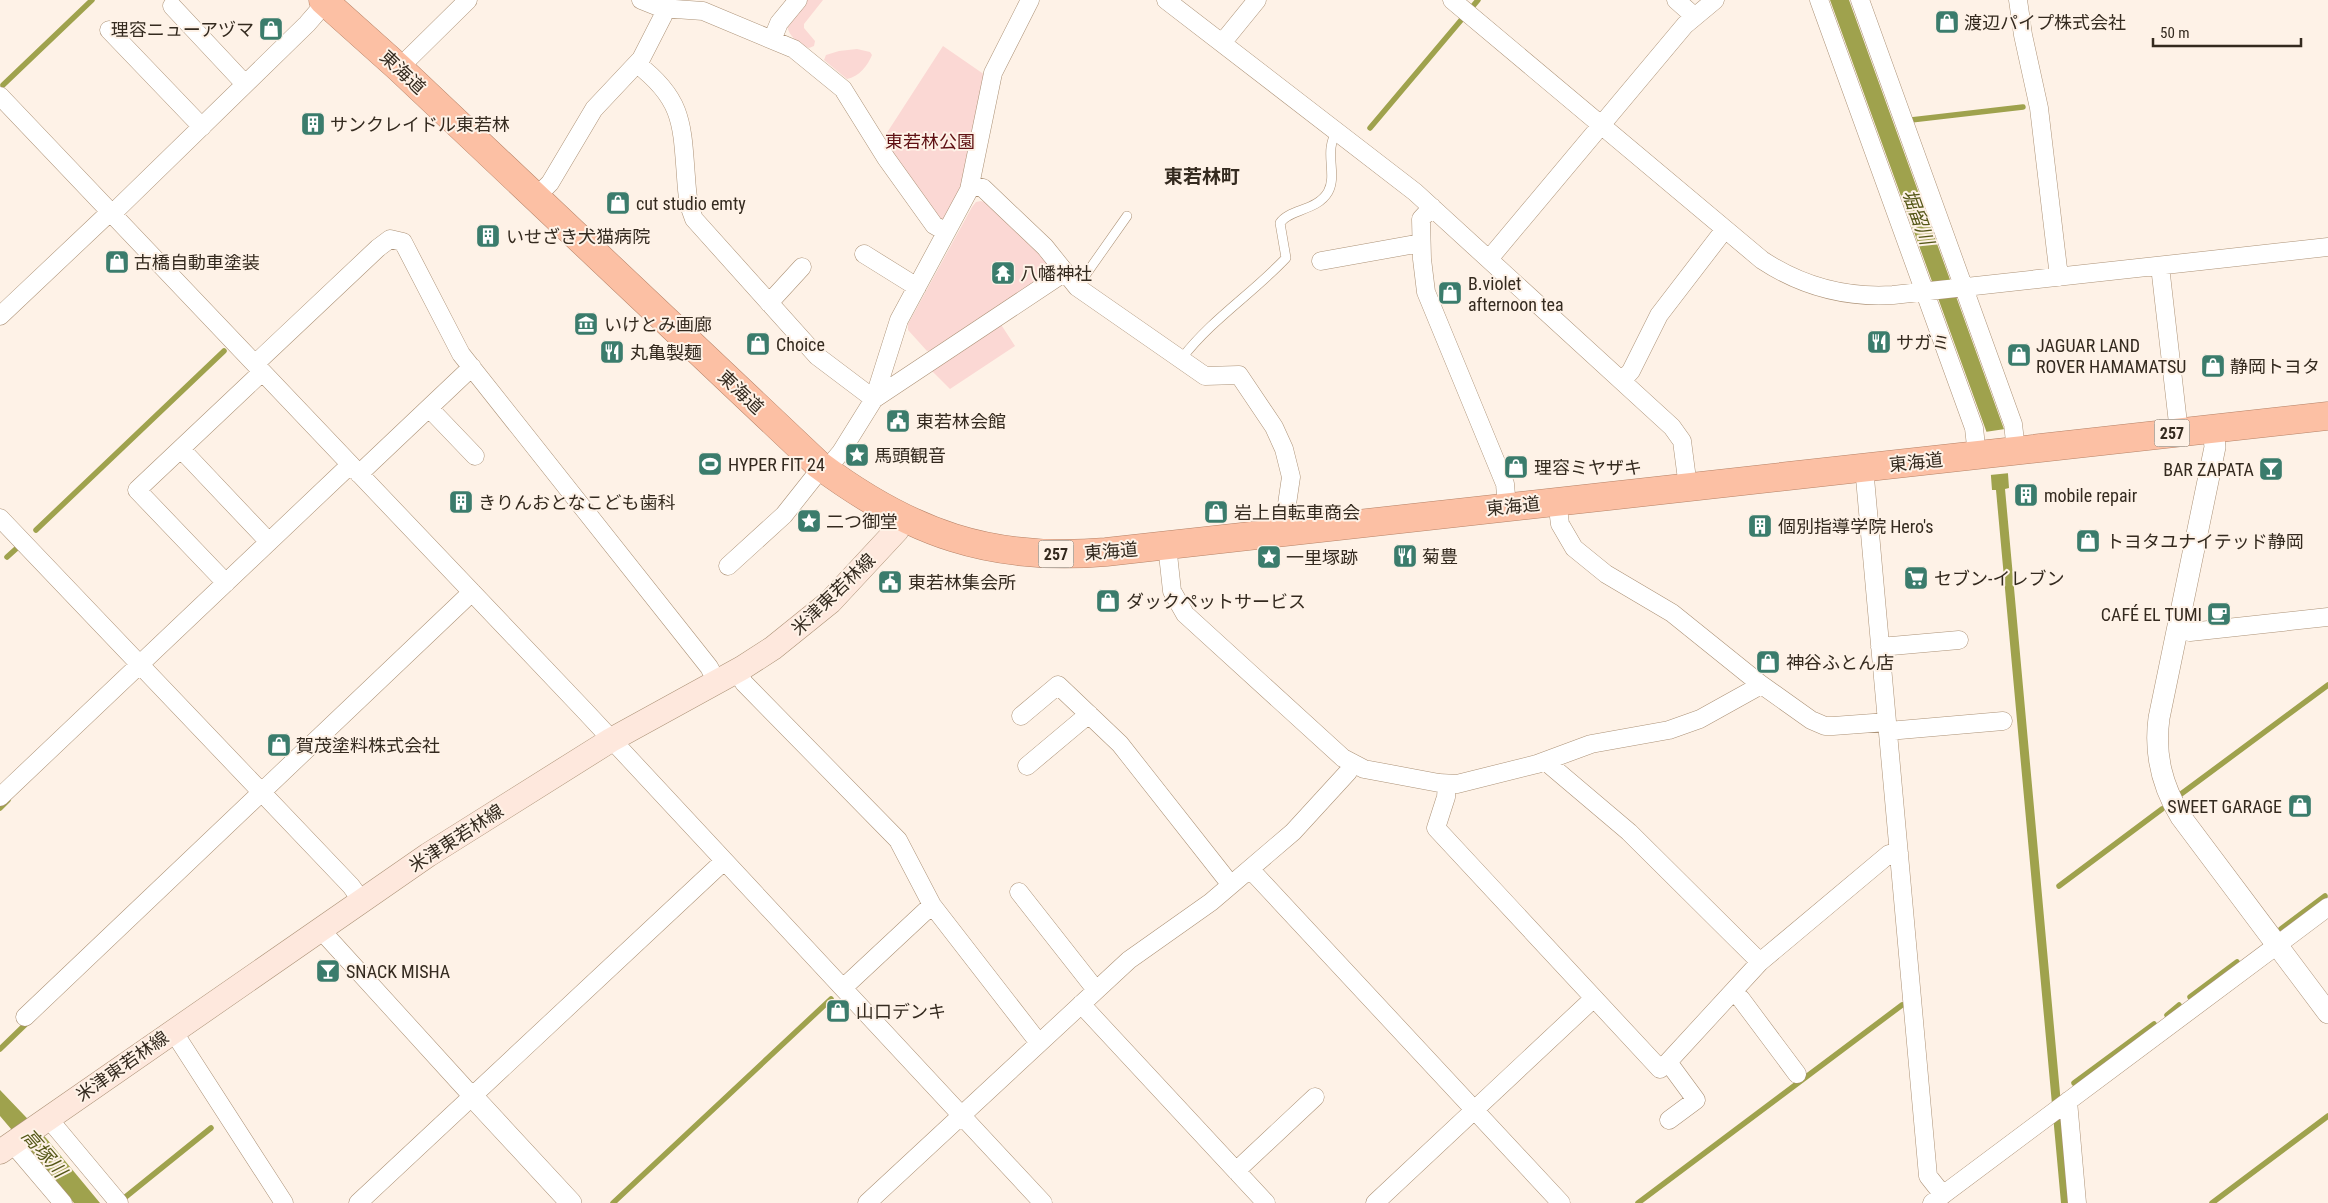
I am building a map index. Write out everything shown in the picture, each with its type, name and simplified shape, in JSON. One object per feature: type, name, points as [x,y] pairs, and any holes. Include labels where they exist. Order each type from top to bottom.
[{"type":"highway","name":"東海道","points":[[325,1],[399,68],[824,469],[869,501],[903,518],[964,541],[1024,552],[1086,554],[2328,416]]},
{"type":"main road","name":"米津東若林線","points":[[9,1145],[320,928],[448,843],[612,740],[727,676],[780,643],[816,614],[897,530],[903,518]]},
{"type":"street","points":[[399,68],[468,0]]},
{"type":"street","points":[[641,0],[664,8],[703,11],[794,50],[843,89],[886,158],[934,225],[946,232]]},
{"type":"street","points":[[772,40],[779,23],[798,0]]},
{"type":"street","points":[[728,566],[784,515],[841,452],[874,399],[899,320],[970,185],[993,73],[1030,0]]},
{"type":"street","points":[[1166,0],[1432,207],[1622,381],[1678,434],[1682,441],[1688,487]]},
{"type":"street","points":[[1222,43],[1257,0]]},
{"type":"street","points":[[1452,0],[1725,229],[1779,271],[1815,287],[1834,292],[1873,296],[2328,247]]},
{"type":"street","points":[[1676,0],[1694,16]]},
{"type":"street","points":[[1489,259],[1694,16],[1715,0]]},
{"type":"street","points":[[1819,0],[1928,291],[1974,428],[1997,452],[2013,424],[1961,288],[1860,0]]},
{"type":"street","points":[[2018,0],[2023,35],[2039,108],[2059,277]]},
{"type":"street","points":[[0,316],[202,127],[325,1]]},
{"type":"street","points":[[172,6],[246,84]]},
{"type":"street","points":[[536,197],[550,183],[594,109],[637,64],[647,50],[663,16],[664,8]]},
{"type":"street","points":[[109,30],[202,127]]},
{"type":"street","points":[[637,64],[666,93],[680,118],[688,199],[694,219],[817,356],[874,399]]},
{"type":"street","points":[[0,96],[612,740],[1044,1203]]},
{"type":"street","points":[[970,185],[983,188],[1046,247],[1077,287],[1182,358],[1205,376],[1239,375],[1274,427],[1284,449],[1291,477],[1286,511],[1289,531]]},
{"type":"street","points":[[1432,207],[1421,220],[1423,276],[1431,308],[1505,484],[1508,507]]},
{"type":"street","points":[[1622,381],[1631,371],[1659,315],[1725,229]]},
{"type":"street","points":[[226,583],[137,490],[390,239],[403,242],[461,354],[709,667],[744,684],[898,840],[932,905],[1039,1043]]},
{"type":"street","points":[[1320,261],[1421,243]]},
{"type":"street","points":[[864,254],[917,287]]},
{"type":"street","points":[[2160,266],[2179,432]]},
{"type":"street","points":[[769,304],[802,267]]},
{"type":"street","points":[[874,399],[1065,272]]},
{"type":"street","points":[[0,798],[269,542],[429,408],[472,367]]},
{"type":"street","points":[[429,408],[474,456]]},
{"type":"street","points":[[2213,428],[2216,447],[2157,733],[2162,777],[2181,817],[2328,1013]]},
{"type":"street","points":[[180,449],[269,542]]},
{"type":"street","points":[[1864,467],[1928,1176],[1937,1199],[2328,906]]},
{"type":"street","points":[[1558,501],[1560,524],[1574,548],[1606,574],[1672,613],[1759,683],[1811,720],[1826,726],[1887,726],[2003,721]]},
{"type":"street","points":[[0,518],[351,886],[361,900]]},
{"type":"street","points":[[1167,545],[1172,590],[1185,614],[1352,764],[1364,769],[1447,784],[1466,782],[1549,760],[1581,746],[1669,730],[1692,722],[1754,689],[1759,683]]},
{"type":"street","points":[[25,1017],[472,592]]},
{"type":"street","points":[[2178,630],[2190,632],[2328,617]]},
{"type":"street","points":[[1880,647],[1959,640]]},
{"type":"street","points":[[1021,716],[1058,685],[1120,744],[1231,885]]},
{"type":"street","points":[[1027,766],[1089,714]]},
{"type":"street","points":[[1549,760],[1551,766],[1629,832],[1760,962]]},
{"type":"street","points":[[867,1203],[1128,960],[1231,885],[1306,819],[1348,772],[1352,764]]},
{"type":"street","points":[[1447,784],[1446,797],[1436,828],[1660,1069],[1760,962],[1889,854],[1899,854]]},
{"type":"street","points":[[358,1203],[724,861]]},
{"type":"street","points":[[1250,869],[1562,1203]]},
{"type":"street","points":[[1019,892],[1096,990]]},
{"type":"street","points":[[843,988],[932,905]]},
{"type":"street","points":[[320,928],[328,940],[571,1203]]},
{"type":"street","points":[[1733,992],[1797,1074]]},
{"type":"street","points":[[1375,1203],[1594,998]]},
{"type":"street","points":[[1081,1004],[1266,1203]]},
{"type":"street","points":[[174,1031],[284,1203]]},
{"type":"street","points":[[1668,1062],[1696,1100],[1669,1120]]},
{"type":"street","points":[[1236,1171],[1315,1097]]},
{"type":"street","points":[[2067,1102],[2077,1203]]},
{"type":"street","points":[[45,1120],[119,1203]]},
{"type":"street","points":[[9,1145],[63,1203]]},
{"type":"lane","points":[[1182,358],[1224,312],[1267,278],[1286,258],[1280,223],[1286,217],[1307,209],[1326,195],[1330,184],[1331,141],[1338,132]]},
{"type":"lane","points":[[1077,287],[1127,216]]},
{"type":"green space","points":[[805,0],[823,0],[804,24],[804,28],[815,41],[814,46],[809,48],[801,45],[795,39],[789,32],[787,25]]},
{"type":"green space","name":"東若林公園","points":[[943,46],[985,75],[962,188],[943,223],[881,142]]},
{"type":"green space","points":[[857,49],[870,52],[872,55],[862,70],[851,78],[847,79],[824,60],[826,55]]},
{"type":"green space","points":[[976,202],[987,203],[1039,253],[1046,262],[1047,273],[933,350],[927,351],[908,330],[908,324],[972,207]]},
{"type":"green space","points":[[1000,323],[1015,346],[950,389],[930,369]]},
{"type":"water","name":"堀留川","points":[[1830,0],[1849,0],[2005,432],[2009,488],[2005,489],[2070,1203],[2061,1203],[1996,490],[1992,490],[1988,436]]},
{"type":"water","name":"高塚川","points":[[0,1090],[46,1138],[100,1203],[74,1203],[0,1116]]},
{"type":"pier","points":[[2005,429],[2010,473],[1990,475],[1985,432]]},
{"type":"waterway","points":[[3,85],[92,0]]},
{"type":"waterway","points":[[1473,6],[1478,0]]},
{"type":"waterway","points":[[1370,128],[1462,19]]},
{"type":"waterway","points":[[1911,120],[2023,107]]},
{"type":"waterway","points":[[36,530],[224,351]]},
{"type":"waterway","points":[[7,557],[17,548]]},
{"type":"waterway","points":[[2181,794],[2328,685]]},
{"type":"waterway","points":[[0,808],[8,800]]},
{"type":"waterway","points":[[2059,886],[2162,809]]},
{"type":"waterway","points":[[2281,929],[2325,896]]},
{"type":"waterway","points":[[2190,997],[2237,962]]},
{"type":"waterway","points":[[613,1203],[831,999]]},
{"type":"waterway","points":[[1638,1203],[1902,1005]]},
{"type":"waterway","points":[[2167,1015],[2179,1005]]},
{"type":"waterway","points":[[0,1049],[30,1020]]},
{"type":"waterway","points":[[2074,1083],[2154,1024]]},
{"type":"waterway","points":[[2212,1203],[2328,1116]]},
{"type":"waterway","points":[[123,1199],[211,1128]]},
{"type":"place","name":"渡辺パイプ株式会社","points":[[1947,22]]},
{"type":"place","name":"理容ニューアヅマ","points":[[271,29]]},
{"type":"place","name":"サンクレイドル東若林","points":[[313,124]]},
{"type":"place","name":"cut studio emty","points":[[618,203]]},
{"type":"place","name":"いせざき犬猫病院","points":[[488,236]]},
{"type":"place","name":"古橋自動車塗装","points":[[117,262]]},
{"type":"place","name":"八幡神社","points":[[1003,273]]},
{"type":"place","name":"B.violet afternoon tea","points":[[1450,293]]},
{"type":"place","name":"いけとみ画廊","points":[[586,324]]},
{"type":"place","name":"サガミ","points":[[1879,342]]},
{"type":"place","name":"Choice","points":[[758,344]]},
{"type":"place","name":"丸亀製麺","points":[[612,352]]},
{"type":"place","name":"JAGUAR LAND ROVER HAMAMATSU","points":[[2019,355]]},
{"type":"place","name":"静岡トヨタ","points":[[2213,366]]},
{"type":"place","name":"東若林会館","points":[[898,421]]},
{"type":"place","name":"馬頭観音","points":[[857,455]]},
{"type":"place","name":"HYPER FIT 24","points":[[710,464]]},
{"type":"place","name":"理容ミヤザキ","points":[[1516,467]]},
{"type":"place","name":"BAR ZAPATA","points":[[2271,469]]},
{"type":"place","name":"mobile repair","points":[[2026,495]]},
{"type":"place","name":"きりんおとなこども歯科","points":[[461,502]]},
{"type":"place","name":"岩上自転車商会","points":[[1216,512]]},
{"type":"place","name":"二つ御堂","points":[[809,521]]},
{"type":"place","name":"個別指導学院 Hero's","points":[[1760,526]]},
{"type":"place","name":"トヨタユナイテッド静岡","points":[[2088,541]]},
{"type":"place","name":"菊豊","points":[[1405,556]]},
{"type":"place","name":"一里塚跡","points":[[1269,557]]},
{"type":"place","name":"セブン-イレブン","points":[[1916,578]]},
{"type":"place","name":"東若林集会所","points":[[890,582]]},
{"type":"place","name":"ダックペットサービス","points":[[1108,601]]},
{"type":"place","name":"CAFÉ EL TUMI","points":[[2219,614]]},
{"type":"place","name":"神谷ふとん店","points":[[1768,662]]},
{"type":"place","name":"賀茂塗料株式会社","points":[[279,745]]},
{"type":"place","name":"SWEET GARAGE","points":[[2300,806]]},
{"type":"place","name":"SNACK MISHA","points":[[328,971]]},
{"type":"place","name":"山口デンキ","points":[[838,1011]]},
{"type":"district","name":"東若林町","points":[[1202,176]]}]
